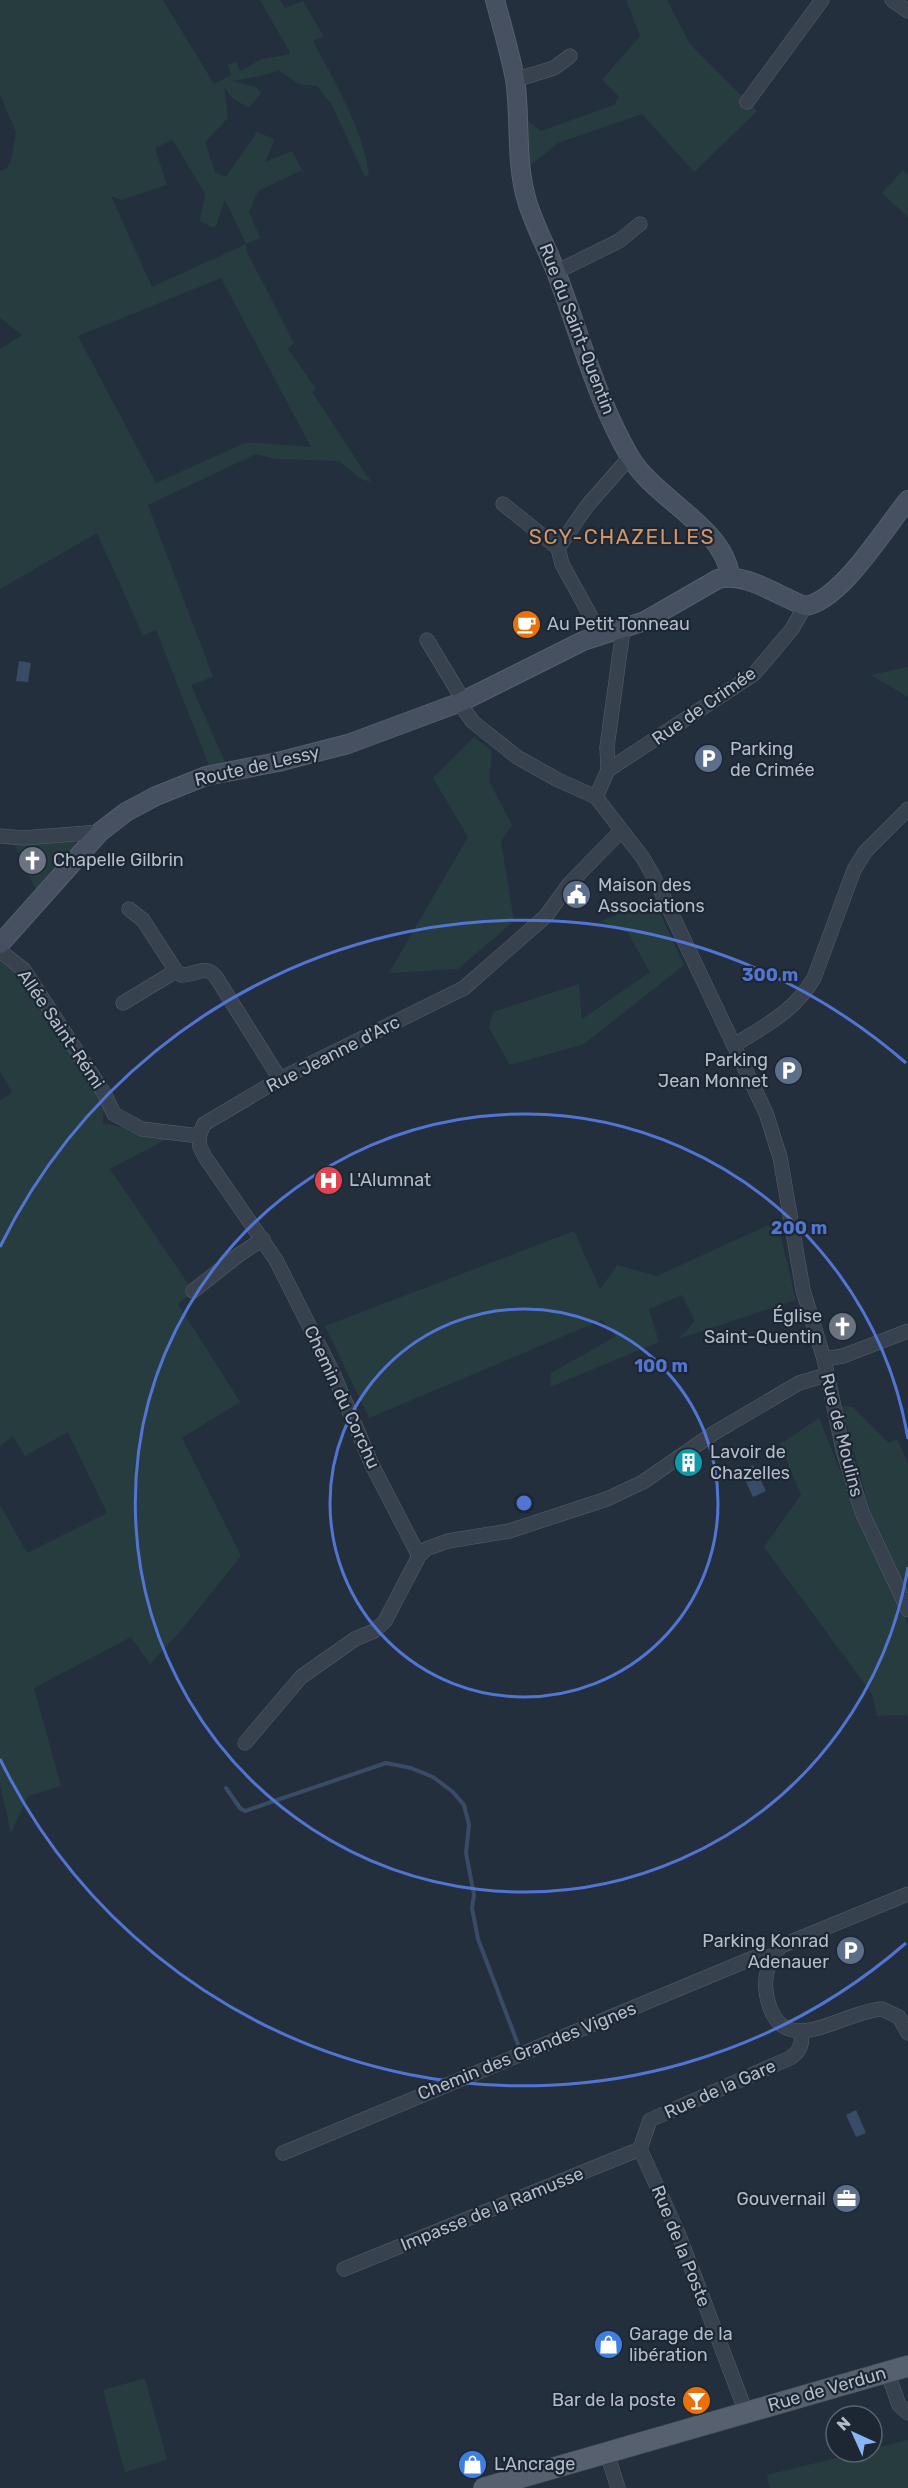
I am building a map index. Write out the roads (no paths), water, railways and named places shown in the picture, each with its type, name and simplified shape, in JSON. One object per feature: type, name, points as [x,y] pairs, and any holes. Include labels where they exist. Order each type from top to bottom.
[{"type":"main road","name":"Rue de Verdun","points":[[484,2488],[908,2366]]},
{"type":"street","name":"Rue du Saint-Quentin","points":[[495,0],[515,80],[518,151],[526,200],[556,272],[586,362],[630,457],[654,487],[716,544],[728,566],[729,576]]},
{"type":"street","points":[[747,102],[822,0]]},
{"type":"street","points":[[892,0],[908,11]]},
{"type":"street","points":[[515,80],[554,68],[570,56]]},
{"type":"street","points":[[556,272],[619,241],[640,224]]},
{"type":"street","points":[[558,548],[587,506],[630,457]]},
{"type":"street","points":[[729,576],[805,606],[824,599],[855,567],[908,500]]},
{"type":"street","points":[[503,504],[558,548],[562,564],[601,635]]},
{"type":"street","name":"Route de Lessy","points":[[0,944],[100,832],[126,812],[156,796],[206,776],[330,749],[461,702],[583,641],[645,621],[699,588],[729,576]]},
{"type":"street","name":"Rue de Crimée","points":[[608,770],[754,674],[792,629],[805,606]]},
{"type":"street","points":[[427,640],[459,693],[461,702],[473,722],[517,757],[558,780],[596,797],[608,770],[607,747],[622,630]]},
{"type":"street","name":"Rue de Moulins","points":[[596,797],[655,879],[766,1113],[780,1157],[804,1296],[824,1359],[843,1450],[862,1512],[908,1610]]},
{"type":"street","points":[[734,1044],[787,1011],[805,993],[814,978],[854,870],[865,852],[908,810]]},
{"type":"street","name":"Rue Jeanne d'Arc","points":[[199,1136],[204,1124],[215,1116],[280,1079],[464,988],[546,916],[570,883],[621,831]]},
{"type":"street","points":[[0,836],[23,838],[100,832]]},
{"type":"street","points":[[129,909],[143,920],[176,971],[181,975],[188,975],[203,969],[211,971],[280,1079]]},
{"type":"street","name":"Allée Saint-Rémi","points":[[0,951],[24,970],[104,1094],[114,1114],[142,1130],[199,1136]]},
{"type":"street","points":[[123,1003],[176,971]]},
{"type":"street","points":[[194,1291],[240,1254],[263,1239],[205,1158],[200,1148],[199,1136]]},
{"type":"street","name":"Chemin du Corchu","points":[[263,1239],[333,1373],[372,1465],[418,1556]]},
{"type":"street","points":[[824,1359],[843,1356],[908,1331]]},
{"type":"street","points":[[245,1743],[301,1677],[385,1621],[418,1556],[426,1549],[448,1541],[509,1531],[607,1499],[643,1482],[714,1433],[799,1383],[826,1375]]},
{"type":"street","points":[[908,1894],[781,1946],[772,1956],[766,1980],[767,1996],[773,2014],[783,2028],[801,2032],[882,2009],[899,2017],[908,2033]]},
{"type":"street","name":"Chemin des Grandes Vignes","points":[[283,2153],[742,1963],[772,1956]]},
{"type":"street","name":"Rue de la Gare","points":[[640,2148],[650,2120],[790,2058],[800,2048],[803,2040],[801,2032]]},
{"type":"street","name":"Impasse de la Ramusse","points":[[344,2269],[640,2148]]},
{"type":"street","name":"Rue de la Poste","points":[[640,2148],[678,2233],[746,2412]]},
{"type":"street","points":[[887,2371],[899,2405],[908,2414]]},
{"type":"street","points":[[607,2453],[618,2488]]},
{"type":"water","points":[[19,661],[31,663],[28,682],[16,681]]},
{"type":"water","points":[[753,1465],[766,1491],[753,1497],[741,1471]]},
{"type":"water","points":[[856,2110],[866,2133],[856,2137],[846,2115]]},
{"type":"waterway","points":[[226,1788],[240,1808],[245,1811],[386,1763],[411,1768],[433,1777],[453,1792],[464,1805],[469,1825],[466,1853],[474,1895],[472,1908],[478,1939],[519,2047]]},
{"type":"place","name":"Au Petit Tonneau","points":[[526,624]]},
{"type":"place","name":"Parking de Crimée","points":[[709,759]]},
{"type":"place","name":"Chapelle Gilbrin","points":[[32,860]]},
{"type":"place","name":"Maison des Associations","points":[[577,895]]},
{"type":"place","name":"Parking Jean Monnet","points":[[789,1070]]},
{"type":"place","name":"L'Alumnat","points":[[328,1180]]},
{"type":"place","name":"Église Saint-Quentin","points":[[843,1326]]},
{"type":"place","name":"Lavoir de Chazelles","points":[[689,1462]]},
{"type":"place","name":"Parking Konrad Adenauer","points":[[850,1951]]},
{"type":"place","name":"Gouvernail","points":[[847,2199]]},
{"type":"place","name":"Garage de la libération","points":[[608,2344]]},
{"type":"place","name":"Bar de la poste","points":[[697,2400]]},
{"type":"place","name":"L'Ancrage","points":[[473,2464]]},
{"type":"district","name":"SCY-CHAZELLES","points":[[622,537]]}]
